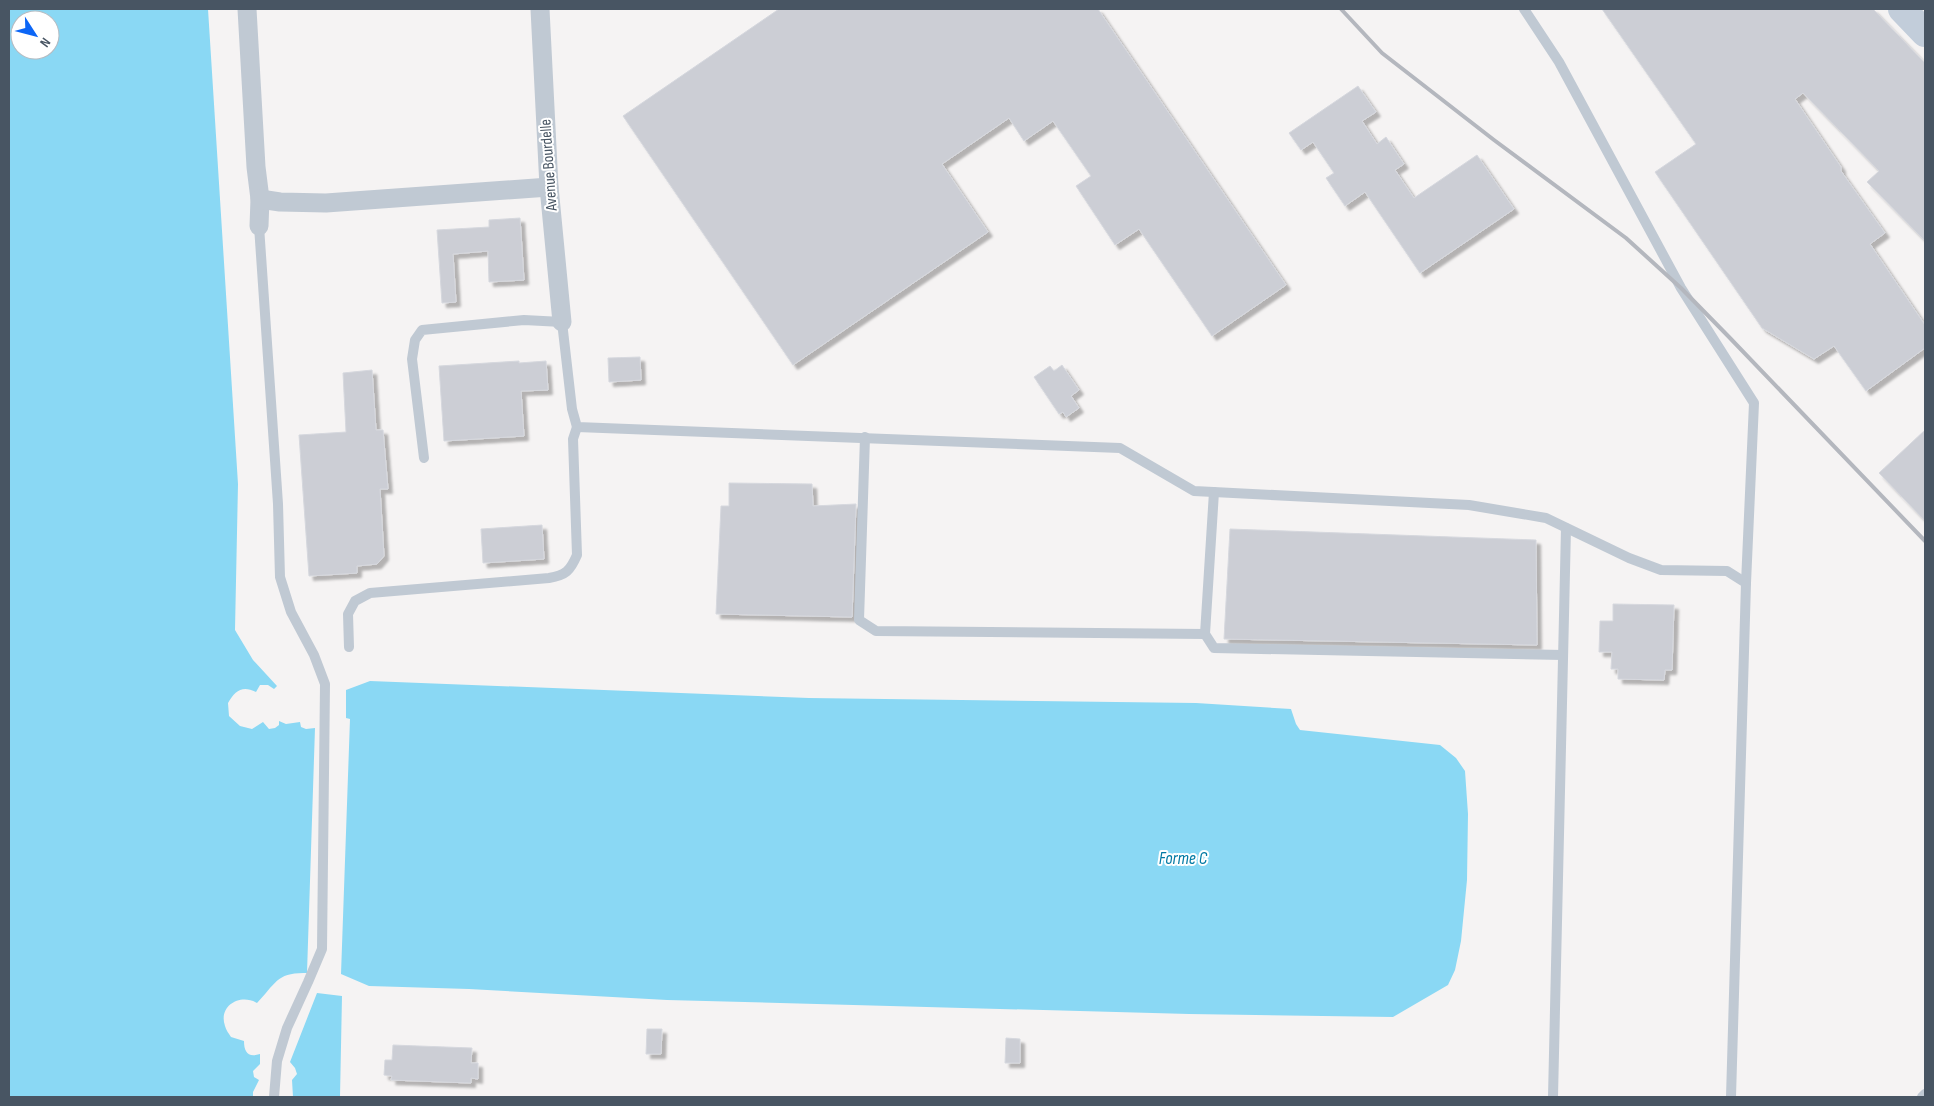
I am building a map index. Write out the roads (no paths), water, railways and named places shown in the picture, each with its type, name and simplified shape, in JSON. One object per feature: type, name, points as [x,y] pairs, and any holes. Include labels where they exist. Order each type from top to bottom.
[{"type":"street","points":[[247,9],[256,167],[260,199],[259,226]]},
{"type":"street","name":"Avenue Bourdelle","points":[[540,9],[549,187],[562,322]]},
{"type":"street","points":[[1902,9],[1925,33]]},
{"type":"street","points":[[260,199],[280,202],[326,203],[549,187]]},
{"type":"lane","points":[[1524,9],[1559,62],[1681,288],[1754,404],[1746,583],[1731,1097]]},
{"type":"lane","points":[[259,226],[278,504],[280,577],[291,612],[314,654],[325,684],[322,949],[287,1028],[277,1061],[274,1097]]},
{"type":"lane","points":[[349,647],[348,614],[355,601],[370,593],[549,578],[563,575],[573,565],[578,555],[573,439],[577,427],[572,409],[562,322],[526,320],[422,330],[415,340],[412,358],[424,458]]},
{"type":"lane","points":[[577,427],[1120,448],[1194,491],[1469,505],[1546,518],[1629,558],[1661,570],[1727,571],[1746,583]]},
{"type":"lane","points":[[865,437],[858,620],[876,631],[1205,634]]},
{"type":"lane","points":[[1214,492],[1205,634],[1214,648],[1563,655]]},
{"type":"lane","points":[[1553,1097],[1566,528]]},
{"type":"lane","points":[[1922,1097],[1925,1094]]},
{"type":"water","points":[[9,9],[208,9],[238,484],[235,630],[253,660],[277,686],[274,689],[268,685],[260,685],[256,692],[247,689],[239,690],[228,703],[229,716],[240,726],[252,729],[263,722],[269,729],[275,728],[279,725],[279,721],[286,724],[300,722],[301,727],[306,729],[315,728],[307,973],[289,974],[273,984],[257,1003],[250,1000],[238,1001],[232,1003],[225,1013],[225,1026],[231,1037],[244,1041],[246,1051],[250,1055],[260,1054],[260,1064],[253,1071],[254,1077],[259,1080],[253,1092],[253,1097],[9,1097]]},
{"type":"water","name":"Forme C","points":[[370,681],[809,698],[1196,703],[1291,709],[1300,730],[1440,745],[1456,758],[1465,771],[1468,814],[1467,880],[1461,941],[1455,970],[1448,985],[1393,1017],[1189,1014],[667,1000],[469,989],[369,986],[341,974],[350,719],[346,718],[346,690]]},
{"type":"water","points":[[317,993],[342,996],[340,1097],[293,1097],[292,1080],[297,1074],[290,1062]]},
{"type":"railway","points":[[1341,9],[1382,53],[1494,140],[1626,238],[1681,288],[1925,541]]}]
